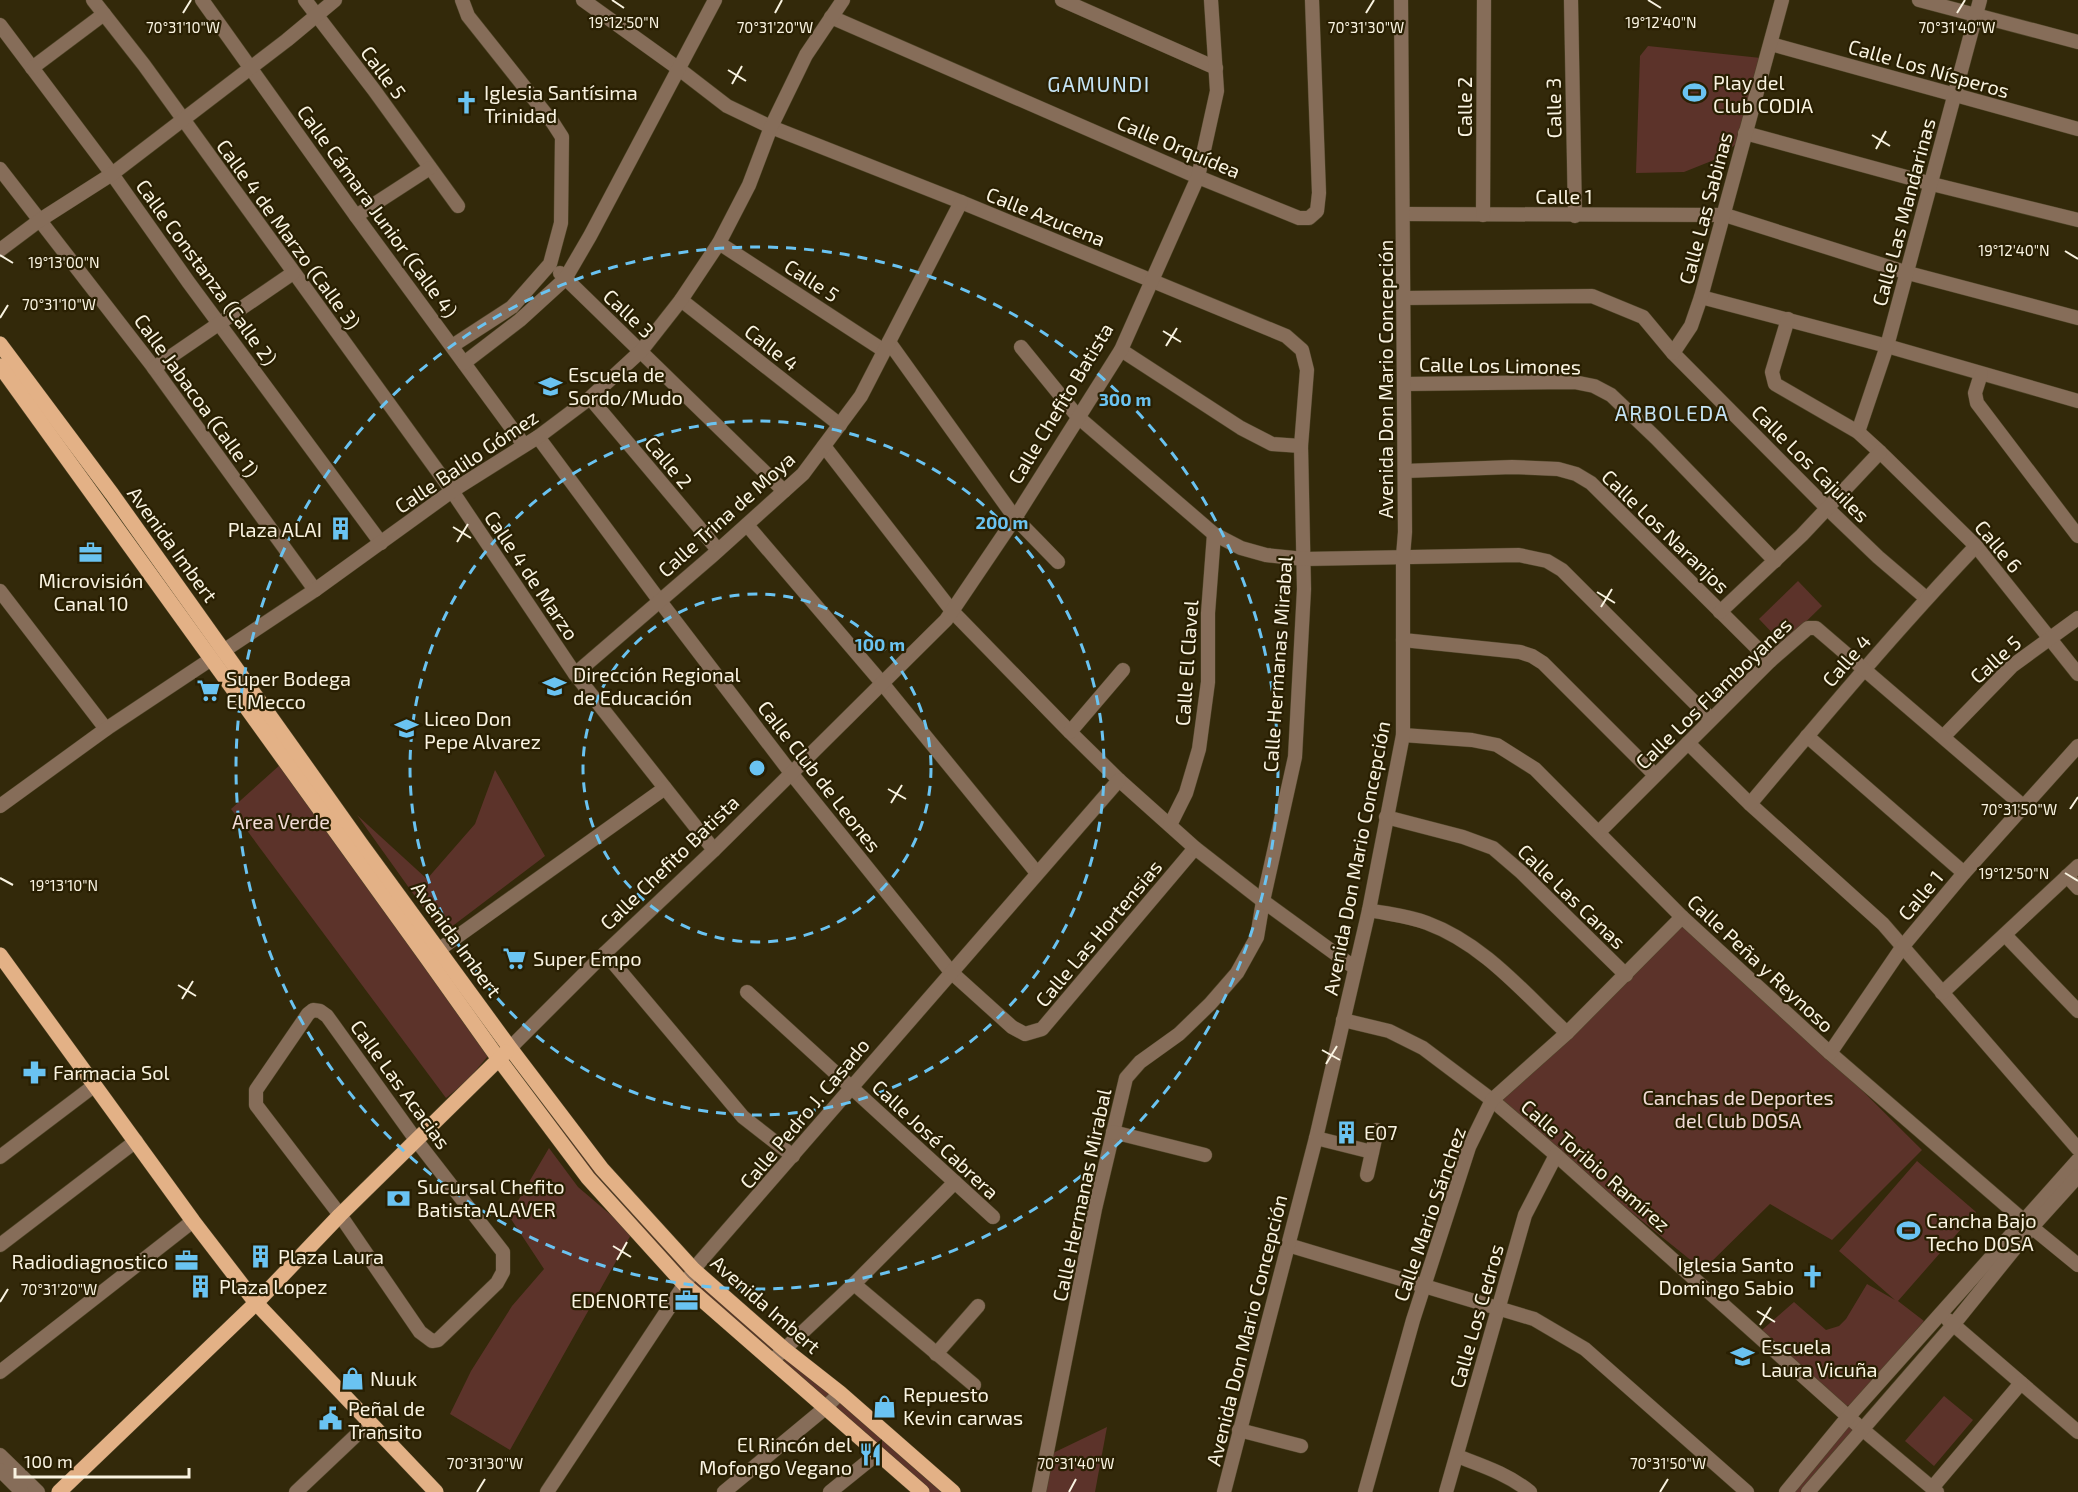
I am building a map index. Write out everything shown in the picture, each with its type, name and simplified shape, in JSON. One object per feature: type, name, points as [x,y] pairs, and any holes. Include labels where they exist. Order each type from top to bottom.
[{"type":"main road","name":"Avenida Imbert","points":[[0,344],[106,498],[210,660],[356,848],[433,954],[510,1047],[602,1169],[694,1270],[953,1492]]},
{"type":"main road","name":"Avenida Imbert","points":[[0,366],[224,651],[356,848]]},
{"type":"main road","name":"Avenida Imbert","points":[[433,954],[498,1059],[588,1178],[684,1284],[922,1492]]},
{"type":"main road","points":[[0,955],[193,1221],[256,1303],[436,1492]]},
{"type":"main road","name":"Calle Chefito Batista","points":[[58,1492],[256,1303],[340,1215],[510,1047]]},
{"type":"street","name":"Calle 4 de Marzo (Calle 3)","points":[[93,0],[144,65],[452,491]]},
{"type":"street","name":"Calle Cámara Junior (Calle 4)","points":[[202,0],[356,216],[524,445]]},
{"type":"street","name":"Calle 5","points":[[305,0],[458,206]]},
{"type":"street","points":[[0,250],[40,220],[112,174],[335,0]]},
{"type":"street","points":[[452,346],[512,307],[550,264],[561,223],[562,137],[468,16],[462,0]]},
{"type":"street","points":[[582,0],[727,106],[771,127]]},
{"type":"street","points":[[464,363],[520,320],[565,279],[714,0]]},
{"type":"street","name":"Calle Balilo Gómez","points":[[2,801],[315,590],[452,491],[538,437],[590,398],[641,351],[681,300],[719,243],[749,185],[771,127],[806,55],[843,0]]},
{"type":"street","points":[[1062,0],[1216,68]]},
{"type":"street","name":"Calle Chefito Batista","points":[[510,1047],[604,952],[714,850],[946,620],[1015,518],[1120,350],[1198,177],[1217,92],[1211,0]]},
{"type":"street","name":"Calle Orquídea","points":[[831,17],[1198,177],[1299,218],[1309,218],[1317,211],[1319,193],[1312,0]]},
{"type":"street","name":"Avenida Don Mario Concepción","points":[[1224,1492],[1316,1138],[1369,910],[1403,735],[1405,471],[1401,0]]},
{"type":"street","name":"Calle 2","points":[[1482,214],[1484,0]]},
{"type":"street","name":"Calle 3","points":[[1571,0],[1575,216]]},
{"type":"street","name":"Calle Las Sabinas","points":[[1673,353],[1691,326],[1701,297],[1782,0]]},
{"type":"street","points":[[1919,0],[2078,42]]},
{"type":"street","name":"Calle Las Mandarinas","points":[[1858,432],[1887,346],[1908,273],[1980,0]]},
{"type":"street","points":[[32,68],[105,15]]},
{"type":"street","name":"Calle Constanza (Calle 2)","points":[[0,25],[112,174],[381,543]]},
{"type":"street","name":"Calle Los Nísperos","points":[[1771,44],[2078,129]]},
{"type":"street","name":"Calle Azucena","points":[[771,127],[962,202],[1286,336],[1302,350]]},
{"type":"street","points":[[1745,133],[1932,184],[2078,220]]},
{"type":"street","points":[[356,216],[430,168]]},
{"type":"street","name":"Calle Jabacoa (Calle 1)","points":[[0,169],[154,368],[315,590]]},
{"type":"street","name":"Calle Trina de Moya","points":[[575,674],[747,525],[802,474],[861,396],[962,202]]},
{"type":"street","name":"Calle 1","points":[[1404,214],[1725,215],[1908,273],[2078,318]]},
{"type":"street","name":"Calle 5","points":[[719,243],[886,346]]},
{"type":"street","name":"Calle 3","points":[[550,264],[784,491]]},
{"type":"street","points":[[154,368],[293,273]]},
{"type":"street","name":"Calle Los Cajuiles","points":[[1404,298],[1592,296],[1643,316],[1673,353],[1828,509],[1878,557],[1926,598]]},
{"type":"street","points":[[1701,297],[1887,346],[2078,401]]},
{"type":"street","name":"Calle 4","points":[[681,300],[840,425]]},
{"type":"street","name":"Calle 6","points":[[1788,319],[1772,372],[1775,384],[1858,432],[1880,452],[1976,546],[2078,674]]},
{"type":"street","points":[[886,346],[1015,518],[1058,562]]},
{"type":"street","points":[[1021,346],[1077,417],[1214,534],[1241,548],[1266,555],[1304,560],[1519,555],[1533,556],[1547,561],[1562,570],[1712,719]]},
{"type":"street","points":[[1120,350],[1241,428],[1272,444],[1301,446]]},
{"type":"street","name":"Calle Hermanas Mirabal","points":[[1040,1489],[1095,1209],[1126,1078],[1140,1062],[1179,1034],[1210,1004],[1237,973],[1257,937],[1295,756],[1304,560],[1301,446],[1307,370],[1302,350]]},
{"type":"street","points":[[1981,374],[1975,393],[1977,403],[2078,536]]},
{"type":"street","name":"Calle Los Limones","points":[[1404,384],[1574,382],[1594,386],[1611,395],[1656,438],[1775,561]]},
{"type":"street","name":"Calle 2","points":[[590,398],[718,550]]},
{"type":"street","name":"Calle Club de Leones","points":[[538,437],[791,773],[951,972],[1012,1027],[1025,1034]]},
{"type":"street","points":[[824,446],[952,611],[1070,732],[1119,780],[1195,848],[1355,968]]},
{"type":"street","points":[[1720,612],[1828,509],[1880,452]]},
{"type":"street","name":"Calle Los Naranjos","points":[[1405,471],[1512,467],[1558,469],[1576,474],[1592,483],[1770,661]]},
{"type":"street","name":"Calle 4 de Marzo","points":[[452,491],[575,674],[714,850]]},
{"type":"street","points":[[747,525],[882,683],[1037,873]]},
{"type":"street","name":"Calle El Clavel","points":[[1170,825],[1186,793],[1199,749],[1208,681],[1208,614],[1214,534]]},
{"type":"street","name":"Calle 4","points":[[1750,804],[1864,668],[1976,546]]},
{"type":"street","points":[[0,591],[106,729]]},
{"type":"street","name":"Calle 5","points":[[1944,736],[2012,666],[2078,618]]},
{"type":"street","name":"Calle Los Flamboyanes","points":[[1599,832],[1770,661],[1808,628],[1816,628],[1944,736],[2023,807]]},
{"type":"street","points":[[1403,640],[1520,652],[1533,656],[1551,670],[1655,775]]},
{"type":"street","points":[[1070,732],[1123,670]]},
{"type":"street","name":"Calle Peña y Reynoso","points":[[1403,735],[1472,740],[1497,745],[1534,769],[1682,917],[1830,1053],[2078,1265]]},
{"type":"street","points":[[1807,736],[1964,873]]},
{"type":"street","points":[[1688,743],[1750,804],[1883,924],[2078,1149]]},
{"type":"street","name":"Calle 1","points":[[1830,1053],[1903,946],[1964,873],[2078,746]]},
{"type":"street","name":"Calle Pedro J. Casado","points":[[547,1492],[694,1270],[1119,780]]},
{"type":"street","points":[[433,954],[665,788]]},
{"type":"street","name":"Calle Las Canas","points":[[1386,817],[1463,837],[1493,848],[1521,872],[1626,975]]},
{"type":"street","name":"Calle Las Hortensias","points":[[1025,1034],[1042,1029],[1195,848]]},
{"type":"street","points":[[1942,993],[2078,866]]},
{"type":"street","points":[[2067,876],[2078,888]]},
{"type":"street","points":[[1369,910],[1426,922],[1456,936],[1486,957],[1567,1033]]},
{"type":"street","name":"Calle Mario Sánchez","points":[[1365,1492],[1424,1286],[1469,1147],[1492,1100],[1567,1033],[1682,917]]},
{"type":"street","points":[[2005,935],[2078,1011]]},
{"type":"street","points":[[604,952],[743,1117],[792,1156]]},
{"type":"street","name":"Calle José Cabrera","points":[[747,992],[993,1217]]},
{"type":"street","name":"Calle Las Acacias","points":[[320,1011],[327,1016],[416,1140],[503,1252],[503,1272],[485,1296],[442,1337],[432,1341],[420,1332],[340,1215],[259,1110],[255,1100],[256,1090],[310,1012],[320,1011]]},
{"type":"street","name":"Calle Toribio Ramírez","points":[[1343,1020],[1389,1031],[1423,1048],[1492,1100],[1862,1429],[1935,1490]]},
{"type":"street","points":[[0,1157],[95,1085]]},
{"type":"street","points":[[1367,1175],[1377,1130]]},
{"type":"street","points":[[1113,1132],[1205,1155]]},
{"type":"street","points":[[1316,1138],[1372,1152]]},
{"type":"street","points":[[0,1245],[136,1141]]},
{"type":"street","name":"Calle Los Cedros","points":[[1446,1492],[1525,1215],[1556,1155]]},
{"type":"street","points":[[1808,1492],[1953,1325],[2078,1161]]},
{"type":"street","points":[[1786,1492],[1940,1313],[2078,1176]]},
{"type":"street","points":[[772,1361],[854,1284],[955,1182]]},
{"type":"street","points":[[0,1372],[193,1221]]},
{"type":"street","points":[[1288,1245],[1534,1319],[1585,1349],[1747,1492]]},
{"type":"street","points":[[854,1284],[974,1385]]},
{"type":"street","points":[[936,1354],[978,1306]]},
{"type":"street","points":[[1940,1313],[2078,1432]]},
{"type":"street","points":[[1935,1490],[2020,1383]]},
{"type":"street","points":[[724,1492],[840,1393]]},
{"type":"street","points":[[305,1489],[369,1423]]},
{"type":"street","points":[[1239,1430],[1301,1446]]},
{"type":"street","points":[[830,1492],[877,1454]]},
{"type":"street","points":[[0,1455],[38,1492]]},
{"type":"street","points":[[1457,1456],[1496,1470],[1530,1492]]},
{"type":"street","points":[[0,1470],[22,1492]]},
{"type":"street","points":[[1027,1492],[1040,1489]]},
{"type":"green space","name":"Play del Club CODIA","points":[[1648,46],[1761,58],[1736,144],[1719,158],[1684,172],[1636,173],[1640,56]]},
{"type":"green space","points":[[1798,581],[1822,606],[1783,644],[1759,619]]},
{"type":"green space","name":"Area Verde","points":[[281,764],[488,1056],[467,1081],[446,1098],[231,809]]},
{"type":"green space","points":[[495,770],[545,856],[442,934],[357,815],[427,879],[475,824]]},
{"type":"green space","name":"Canchas de Deportes del Club DOSA","points":[[1679,923],[1740,969],[1922,1150],[1832,1240],[1770,1204],[1703,1270],[1498,1105]]},
{"type":"green space","points":[[510,1054],[688,1269],[681,1274],[590,1174],[504,1059]]},
{"type":"green space","points":[[549,1148],[578,1187],[632,1233],[510,1450],[450,1414],[471,1371],[512,1306],[544,1269],[509,1216]]},
{"type":"green space","points":[[1917,1161],[1976,1212],[1898,1301],[1924,1321],[1852,1405],[1846,1406],[1762,1330],[1794,1302],[1826,1330],[1839,1326],[1846,1319],[1867,1284],[1895,1300],[1839,1251]]},
{"type":"green space","points":[[695,1276],[779,1349],[772,1354],[689,1283]]},
{"type":"green space","points":[[784,1355],[833,1393],[825,1400],[777,1360]]},
{"type":"green space","points":[[1944,1396],[1973,1420],[1934,1466],[1905,1441]]},
{"type":"green space","points":[[840,1397],[946,1492],[928,1492],[832,1406]]},
{"type":"green space","points":[[1849,1424],[1855,1432],[1803,1492],[1792,1492]]},
{"type":"green space","points":[[1107,1427],[1095,1492],[1044,1492],[1053,1453]]},
{"type":"place","name":"Play del Club CODIA","points":[[1695,93]]},
{"type":"place","name":"Iglesia Santísima Trinidad","points":[[466,103]]},
{"type":"place","name":"Escuela de Sordo/Mudo","points":[[550,386]]},
{"type":"place","name":"Plaza ALAI","points":[[340,529]]},
{"type":"place","name":"Microvisión Canal 10","points":[[91,552]]},
{"type":"place","name":"Dirección Regional de Educación","points":[[555,686]]},
{"type":"place","name":"Super Bodega El Mecco","points":[[208,690]]},
{"type":"place","name":"Liceo Don Pepe Alvarez","points":[[406,729]]},
{"type":"place","name":"Super Empo","points":[[515,958]]},
{"type":"place","name":"Farmacia Sol","points":[[35,1072]]},
{"type":"place","name":"E07","points":[[1346,1132]]},
{"type":"place","name":"Sucursal Chefito Batista ALAVER","points":[[399,1198]]},
{"type":"place","name":"Cancha Bajo Techo DOSA","points":[[1908,1231]]},
{"type":"place","name":"Plaza Laura","points":[[260,1256]]},
{"type":"place","name":"Radiodiagnostico","points":[[186,1261]]},
{"type":"place","name":"Iglesia Santo Domingo Sabio","points":[[1812,1276]]},
{"type":"place","name":"Plaza Lopez","points":[[201,1286]]},
{"type":"place","name":"EDENORTE","points":[[687,1300]]},
{"type":"place","name":"Escuela Laura Vicuña","points":[[1743,1357]]},
{"type":"place","name":"Nuuk","points":[[352,1378]]},
{"type":"place","name":"Repuesto Kevin carwas","points":[[885,1406]]},
{"type":"place","name":"Peñal de Transito","points":[[330,1419]]},
{"type":"place","name":"El Rincón del Mofongo Vegano","points":[[870,1455]]},
{"type":"district","name":"GAMUNDI","points":[[1099,83]]},
{"type":"district","name":"ARBOLEDA","points":[[1672,412]]}]
